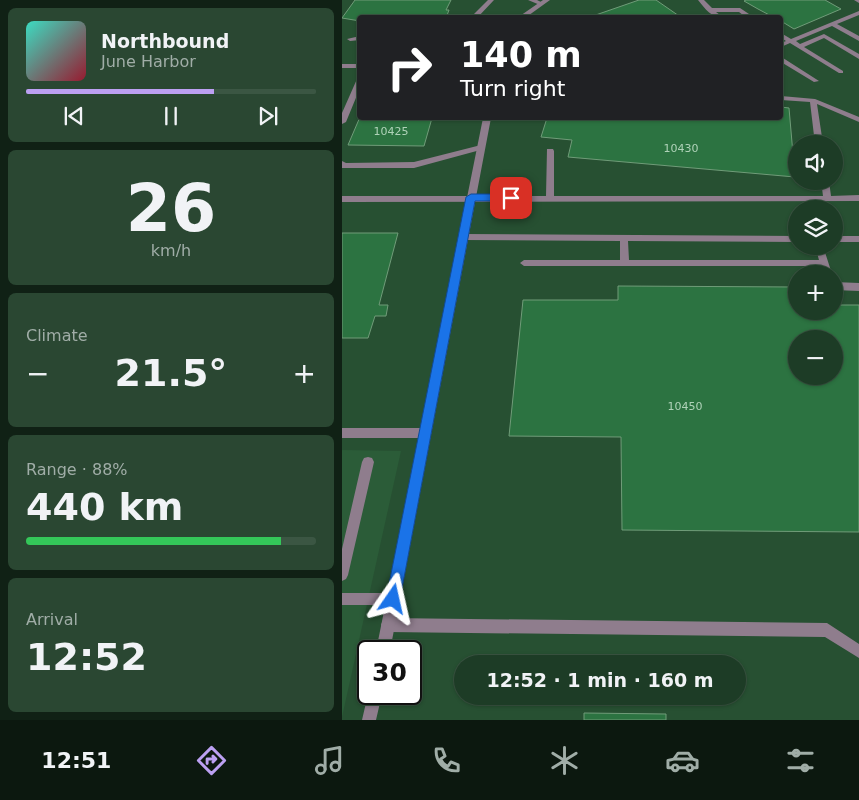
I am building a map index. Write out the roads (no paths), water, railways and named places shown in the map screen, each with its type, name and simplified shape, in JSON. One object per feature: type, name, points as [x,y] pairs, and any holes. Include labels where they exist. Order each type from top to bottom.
[{"type":"street","points":[[476,15],[490,0]]},
{"type":"street","points":[[531,0],[540,4]]},
{"type":"street","points":[[524,15],[547,0]]},
{"type":"street","points":[[702,0],[717,15]]},
{"type":"street","points":[[710,10],[740,10],[748,15]]},
{"type":"street","points":[[783,44],[857,16]]},
{"type":"street","points":[[833,24],[858,39]]},
{"type":"street","points":[[783,35],[841,72]]},
{"type":"street","points":[[800,46],[824,36],[858,57]]},
{"type":"street","points":[[350,39],[357,38]]},
{"type":"street","points":[[783,60],[816,82]]},
{"type":"street","points":[[342,66],[357,66]]},
{"type":"street","points":[[342,122],[357,86]]},
{"type":"street","points":[[783,98],[812,100],[857,120],[858,129]]},
{"type":"street","points":[[812,100],[818,135]]},
{"type":"street","points":[[385,640],[487,120]]},
{"type":"street","points":[[342,164],[344,166],[414,165],[481,147]]},
{"type":"street","points":[[550,150],[550,198]]},
{"type":"street","points":[[826,190],[827,199]]},
{"type":"street","points":[[342,199],[471,197],[858,198]]},
{"type":"street","points":[[463,237],[788,239]]},
{"type":"street","points":[[624,238],[624,263]]},
{"type":"street","points":[[843,239],[858,239]]},
{"type":"street","points":[[524,263],[824,263],[822,255]]},
{"type":"street","points":[[843,286],[858,287]]},
{"type":"street","points":[[342,433],[425,433]]},
{"type":"street","points":[[342,574],[368,462]]},
{"type":"street","points":[[342,599],[393,599]]},
{"type":"street","points":[[388,625],[827,630],[858,652]]},
{"type":"street","points":[[369,720],[372,705]]}]
